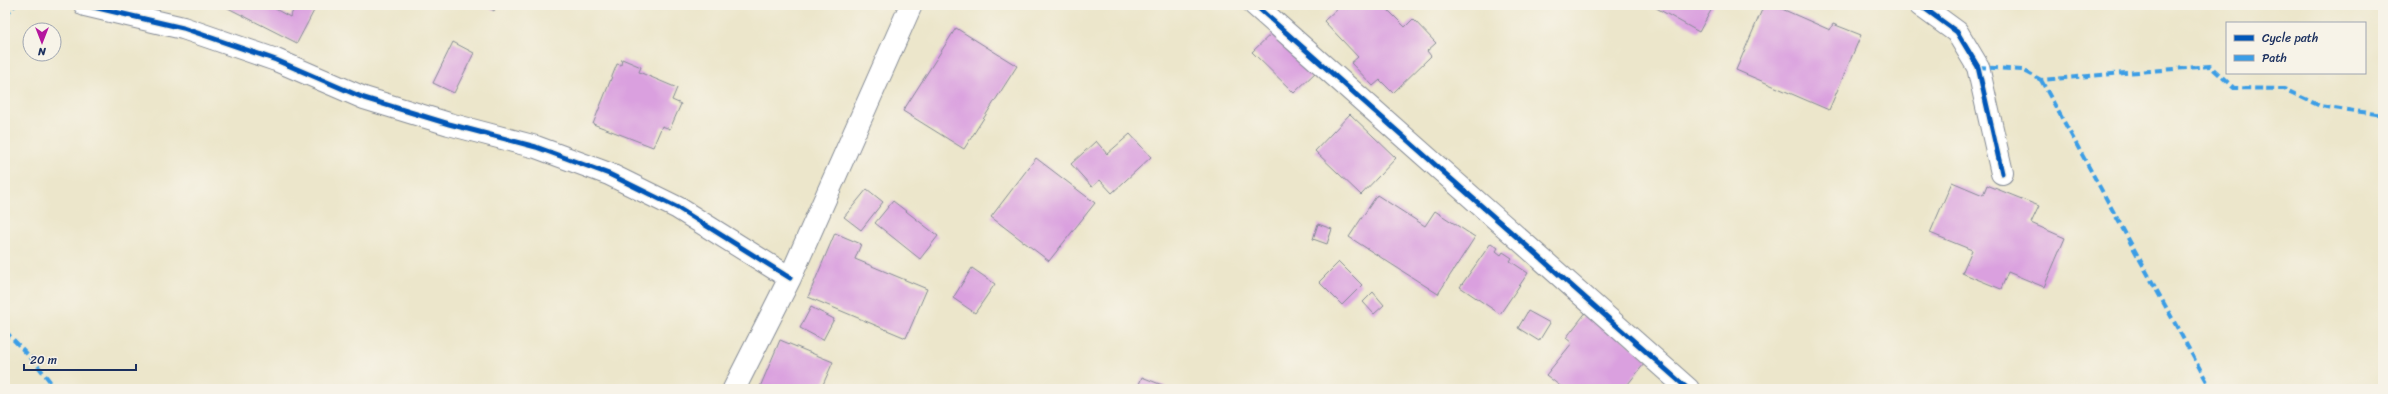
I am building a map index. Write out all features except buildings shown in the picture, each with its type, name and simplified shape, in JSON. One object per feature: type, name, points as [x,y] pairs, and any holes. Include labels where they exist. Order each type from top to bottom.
[{"type":"street","points":[[85,5],[183,28],[276,60],[364,98],[449,124],[536,147],[609,174],[678,208],[790,278]]},
{"type":"street","points":[[734,389],[790,278],[911,5]]},
{"type":"street","points":[[1255,5],[1688,389]]},
{"type":"street","points":[[1920,5],[1957,32],[1978,66],[2002,173]]},
{"type":"marked path","points":[[5,16],[15,5]]},
{"type":"marked path","points":[[1978,67],[2023,70],[2041,80],[2210,66],[2234,88],[2284,89],[2320,106],[2383,115]]},
{"type":"marked path","points":[[2041,80],[2211,389]]},
{"type":"marked path","points":[[5,331],[34,361],[56,389]]},
{"type":"cycle path","points":[[85,5],[183,28],[276,60],[364,98],[449,124],[536,147],[609,174],[678,208],[790,278]]},
{"type":"cycle path","points":[[1255,5],[1688,389]]},
{"type":"cycle path","points":[[1920,5],[1957,32],[1978,67],[2002,173]]}]
